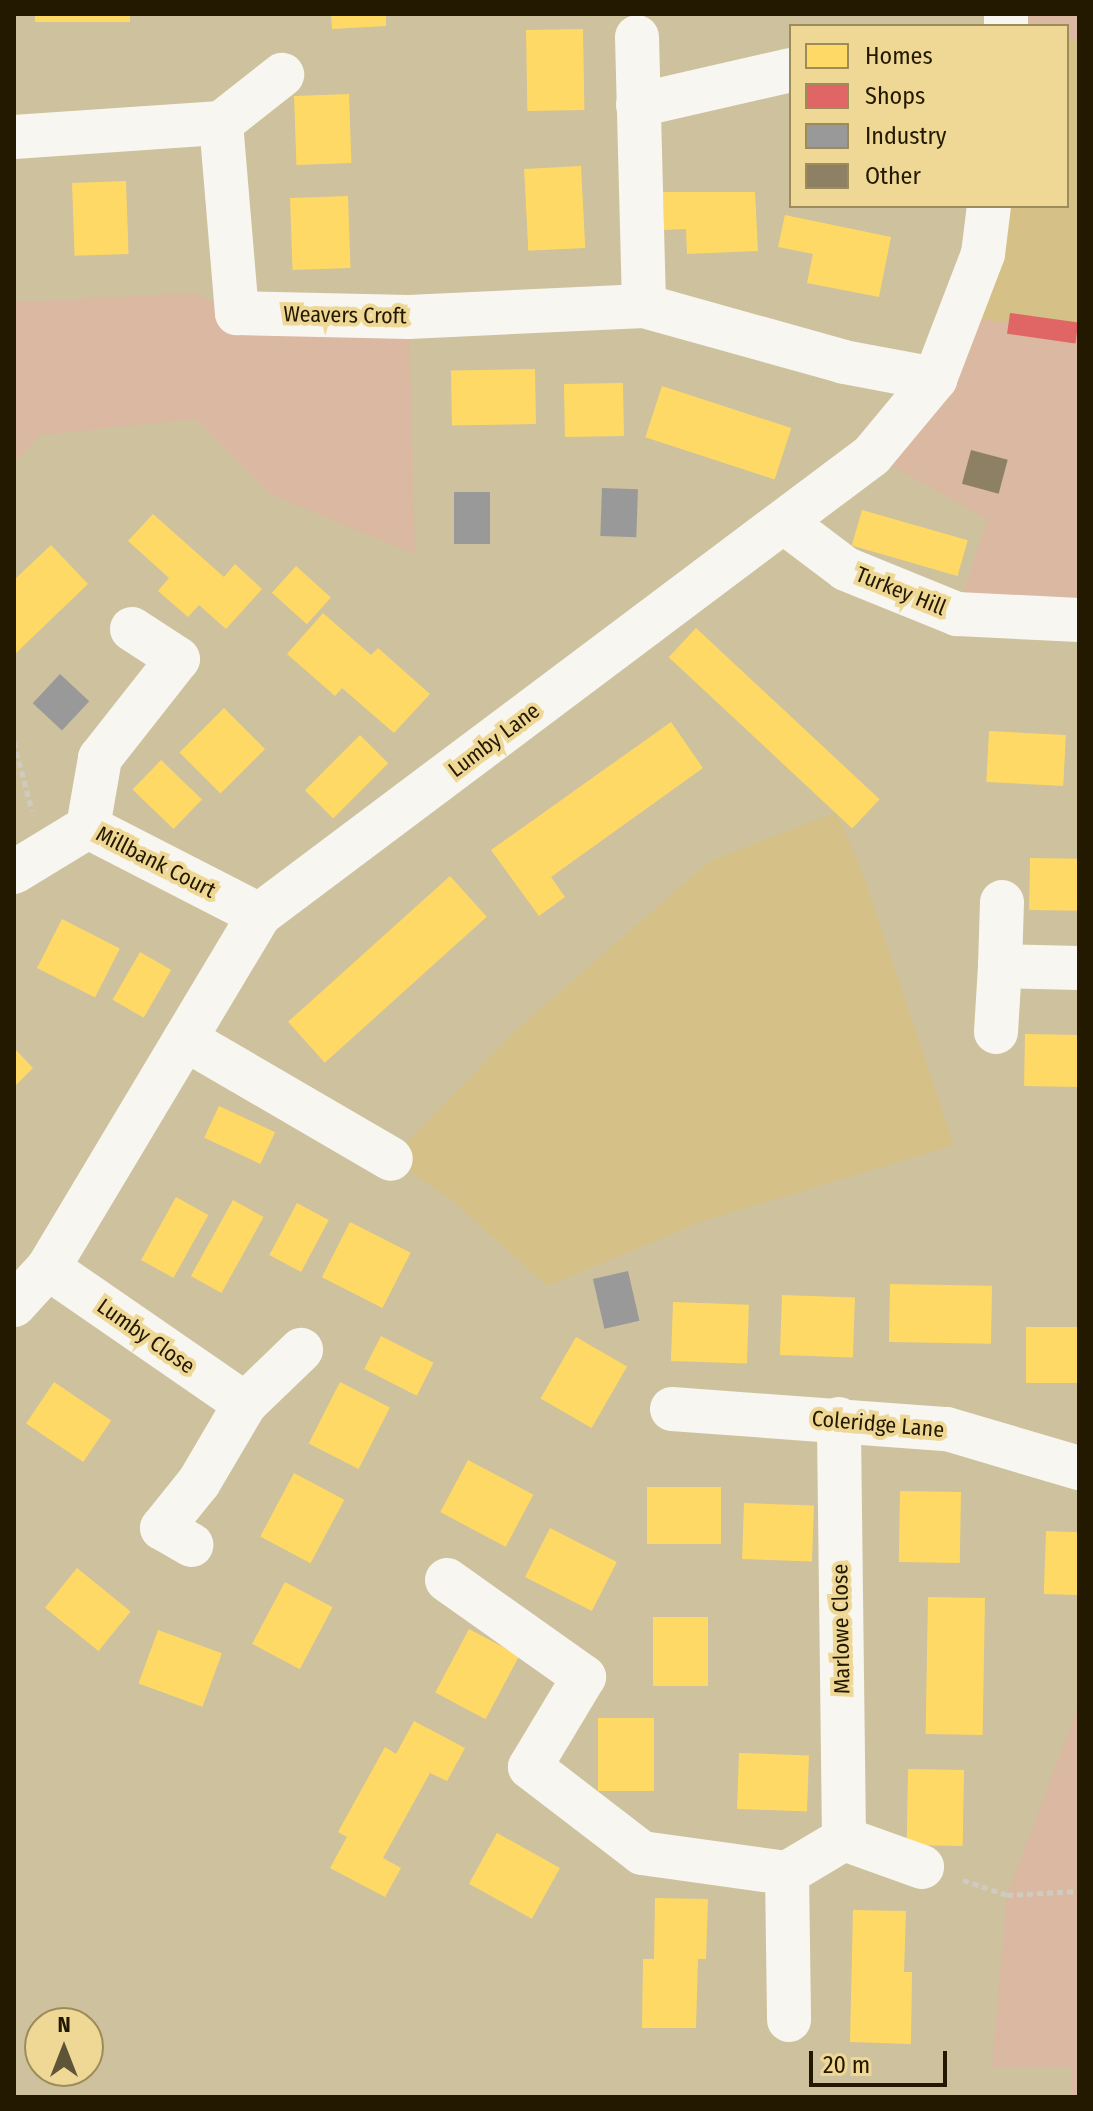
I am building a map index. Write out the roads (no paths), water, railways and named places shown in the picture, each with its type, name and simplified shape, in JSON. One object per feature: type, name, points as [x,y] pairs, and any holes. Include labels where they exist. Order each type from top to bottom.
[{"type":"street","points":[[637,37],[644,306]]},
{"type":"street","points":[[638,105],[789,70]]},
{"type":"street","points":[[14,137],[221,123],[282,75]]},
{"type":"street","points":[[14,123],[63,134]]},
{"type":"street","name":"Weavers Croft","points":[[221,123],[237,313],[409,317],[644,306],[844,362],[935,379]]},
{"type":"street","name":"Lumby Lane","points":[[14,1305],[48,1268],[259,915],[872,455],[935,379],[983,254],[989,208]]},
{"type":"street","name":"Turkey Hill","points":[[785,523],[846,569],[957,614],[1079,620]]},
{"type":"street","points":[[88,827],[100,758],[178,659],[132,629]]},
{"type":"street","name":"Millbank Court","points":[[29,863],[88,827],[259,915]]},
{"type":"street","points":[[996,1032],[1002,902]]},
{"type":"street","points":[[1000,966],[1079,968]]},
{"type":"street","points":[[185,1039],[391,1159]]},
{"type":"street","name":"Lumby Close","points":[[48,1268],[245,1404]]},
{"type":"street","points":[[192,1545],[162,1528],[199,1482],[245,1404],[301,1350]]},
{"type":"street","name":"Coleridge Lane","points":[[672,1409],[947,1429],[1079,1468]]},
{"type":"street","name":"Marlowe Close","points":[[839,1419],[844,1839]]},
{"type":"street","points":[[447,1580],[584,1677],[530,1767],[642,1853],[787,1873],[844,1839],[922,1867]]},
{"type":"street","points":[[787,1873],[789,2020]]}]
